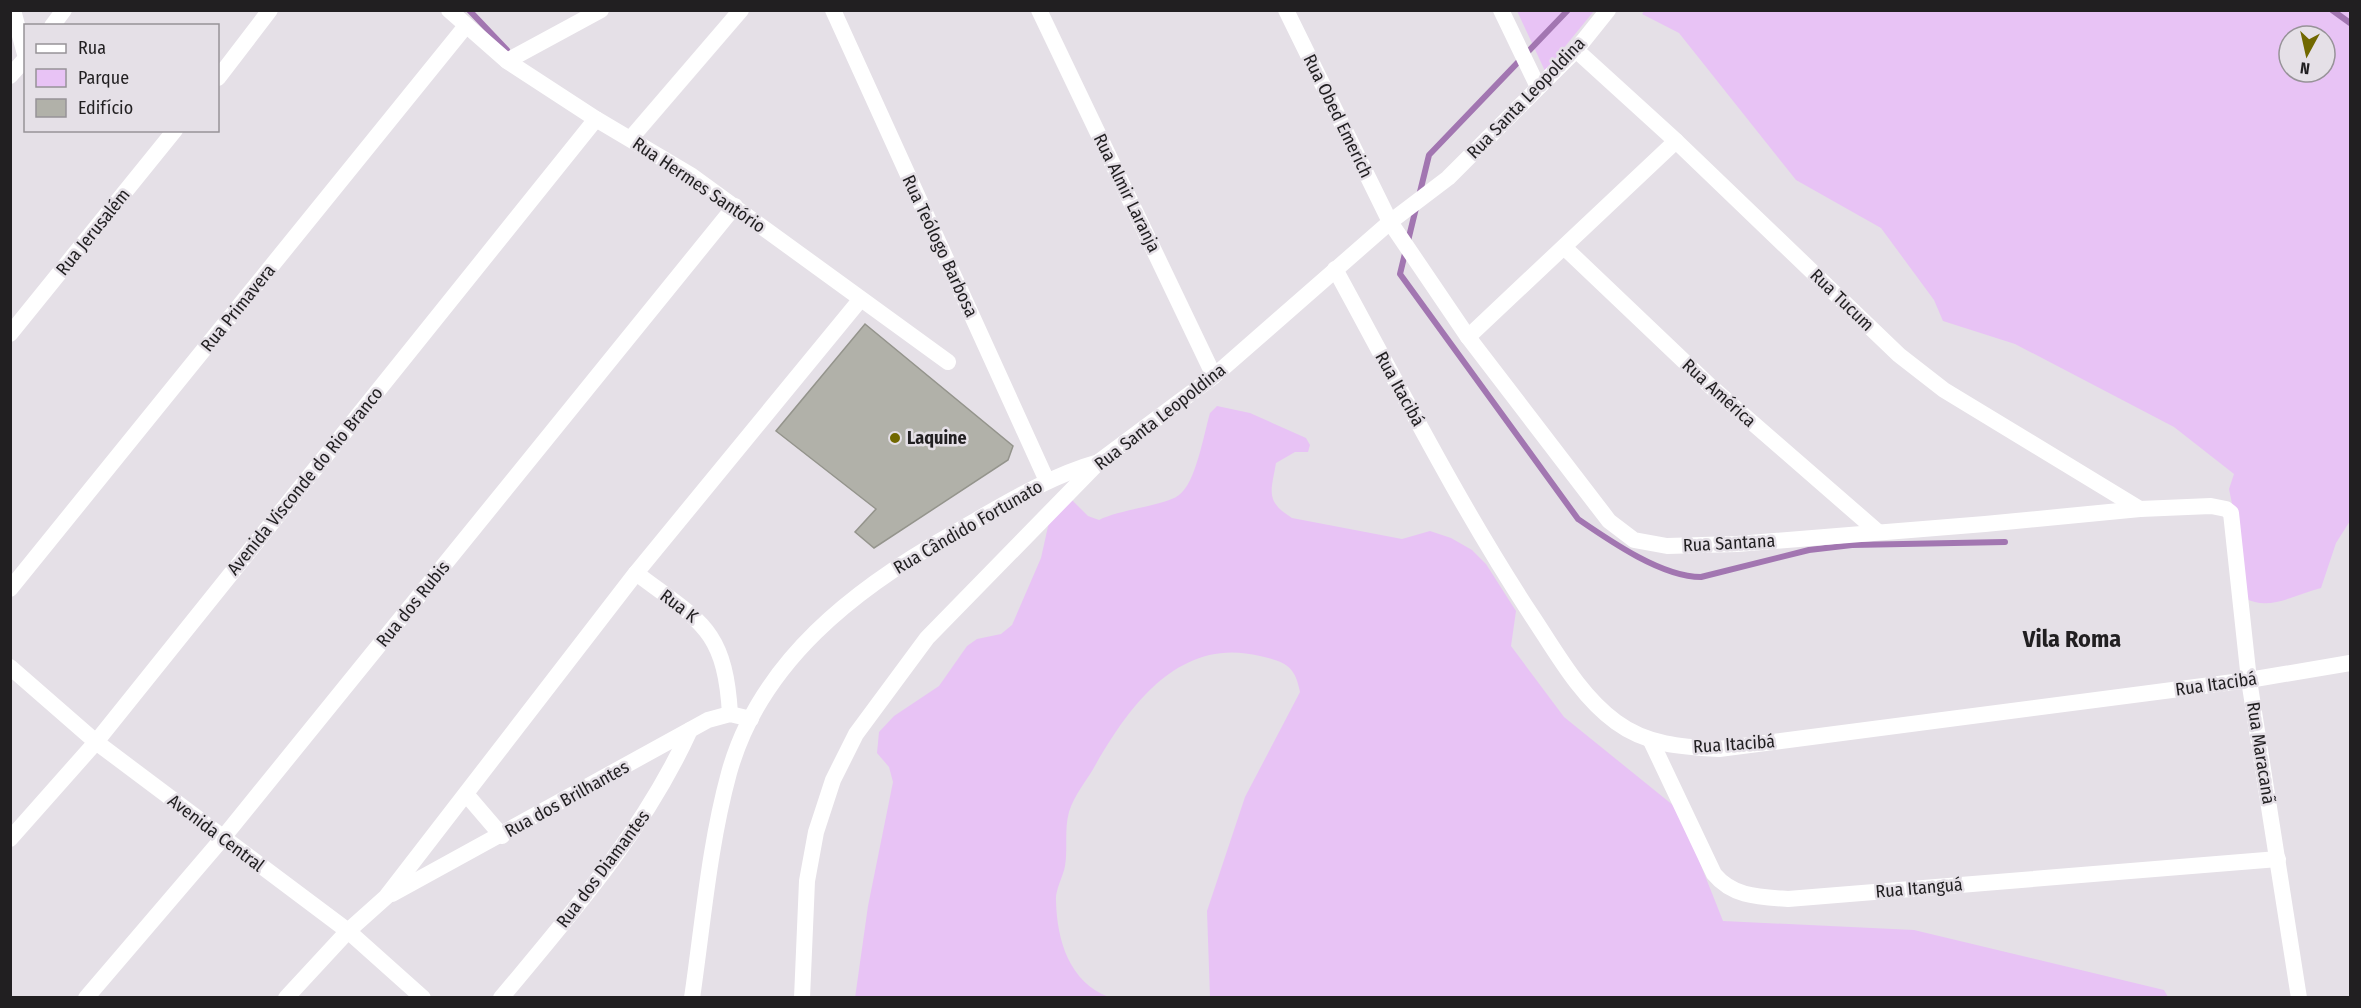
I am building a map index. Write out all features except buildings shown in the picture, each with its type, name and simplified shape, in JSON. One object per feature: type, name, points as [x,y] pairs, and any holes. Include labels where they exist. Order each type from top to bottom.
[{"type":"street","points":[[13,10],[24,51]]},
{"type":"street","points":[[54,24],[64,10]]},
{"type":"street","points":[[219,77],[270,10]]},
{"type":"street","name":"Rua Hermes Santório","points":[[449,10],[465,27],[507,61],[596,119],[692,176],[948,362]]},
{"type":"street","points":[[507,61],[601,10]]},
{"type":"street","points":[[631,138],[741,10]]},
{"type":"street","name":"Rua Teólogo Barbosa","points":[[833,10],[1047,481]]},
{"type":"street","name":"Rua Almir Laranja","points":[[1039,10],[1214,376]]},
{"type":"street","name":"Rua Obed Emerich","points":[[1286,10],[1390,222]]},
{"type":"street","points":[[1502,10],[1538,87]]},
{"type":"street","name":"Rua Santa Leopoldina","points":[[802,998],[807,881],[816,832],[833,780],[856,734],[927,638],[1100,461],[1214,376],[1390,222],[1448,178],[1576,50],[1608,10]]},
{"type":"street","name":"Rua Primavera","points":[[10,590],[465,27]]},
{"type":"street","name":"Rua Tucum","points":[[1576,50],[1676,141],[1899,355],[1944,390],[2140,509]]},
{"type":"street","points":[[10,76],[24,60]]},
{"type":"street","name":"Avenida Visconde do Rio Branco","points":[[10,839],[96,742],[596,119]]},
{"type":"street","name":"Rua Jerusalém","points":[[10,334],[173,132]]},
{"type":"street","points":[[1468,337],[1676,141]]},
{"type":"street","name":"Rua dos Rubis","points":[[86,998],[222,839],[735,206]]},
{"type":"street","name":"Rua Santana","points":[[1390,222],[1468,337],[1609,521],[1634,540],[1667,546],[1878,532],[2140,509],[2211,506],[2226,509]]},
{"type":"street","name":"Rua América","points":[[1564,248],[1708,385],[1878,532]]},
{"type":"street","name":"Rua Itacibá","points":[[1335,269],[1483,542],[1559,657],[1587,694],[1616,722],[1651,741],[1680,747],[1719,749],[2249,680],[2350,663]]},
{"type":"street","points":[[286,998],[348,931],[386,897],[636,573],[860,300]]},
{"type":"street","name":"Rua Cândido Fortunato","points":[[692,998],[719,819],[729,772],[751,719],[784,665],[826,619],[910,558],[1047,481],[1073,469],[1100,461]]},
{"type":"street","name":"Rua Maracanã","points":[[2226,509],[2233,518],[2249,680],[2299,998]]},
{"type":"street","name":"Rua K","points":[[636,573],[704,624],[716,644],[725,667],[730,714]]},
{"type":"street","name":"Avenida Central","points":[[10,667],[96,742],[222,839],[348,931],[423,998]]},
{"type":"street","points":[[730,714],[751,719]]},
{"type":"street","name":"Rua dos Brilhantes","points":[[386,897],[502,836],[708,720],[730,714]]},
{"type":"street","name":"Rua dos Diamantes","points":[[501,998],[592,888],[643,819],[670,774],[690,730]]},
{"type":"street","name":"Rua Itanguá","points":[[1651,741],[1714,874],[1725,887],[1748,896],[1788,899],[2278,859]]},
{"type":"street","points":[[466,794],[502,836]]},
{"type":"green space","points":[[1645,10],[2350,11],[2350,521],[2336,543],[2321,588],[2273,603],[2254,602],[2245,598],[2238,533],[2229,489],[2234,474],[2174,427],[2015,344],[1943,321],[1934,300],[1881,228],[1796,180],[1679,33],[1642,14]]},
{"type":"green space","points":[[1517,11],[1594,11],[1545,71]]},
{"type":"green space","points":[[1217,406],[1250,413],[1306,438],[1310,445],[1308,452],[1295,452],[1276,463],[1272,495],[1277,506],[1292,518],[1402,539],[1430,531],[1451,538],[1472,550],[1486,564],[1516,611],[1511,646],[1564,717],[1679,810],[1723,921],[1914,930],[2164,990],[2168,997],[1210,997],[1207,911],[1245,797],[1300,692],[1295,676],[1283,663],[1260,656],[1232,652],[1206,656],[1183,665],[1142,698],[1110,741],[1071,806],[1067,826],[1065,866],[1056,897],[1059,930],[1068,958],[1075,970],[1095,990],[1109,997],[855,998],[868,906],[893,782],[889,767],[877,753],[879,732],[894,716],[939,686],[967,646],[977,639],[1001,634],[1012,625],[1041,558],[1051,513],[1071,499],[1088,516],[1099,520],[1164,502],[1179,495],[1185,489],[1195,469],[1210,413]]},
{"type":"waterway","points":[[469,10],[507,50]]},
{"type":"waterway","points":[[1419,196],[1429,155],[1568,10]]},
{"type":"waterway","points":[[2332,10],[2350,23]]},
{"type":"waterway","points":[[1416,208],[1400,274],[1578,519],[1637,556],[1670,571],[1701,577],[1809,550],[1852,545],[2005,542]]},
{"type":"place","name":"Laquine","points":[[895,438]]},
{"type":"district","name":"Vila Roma","points":[[2072,639]]}]
